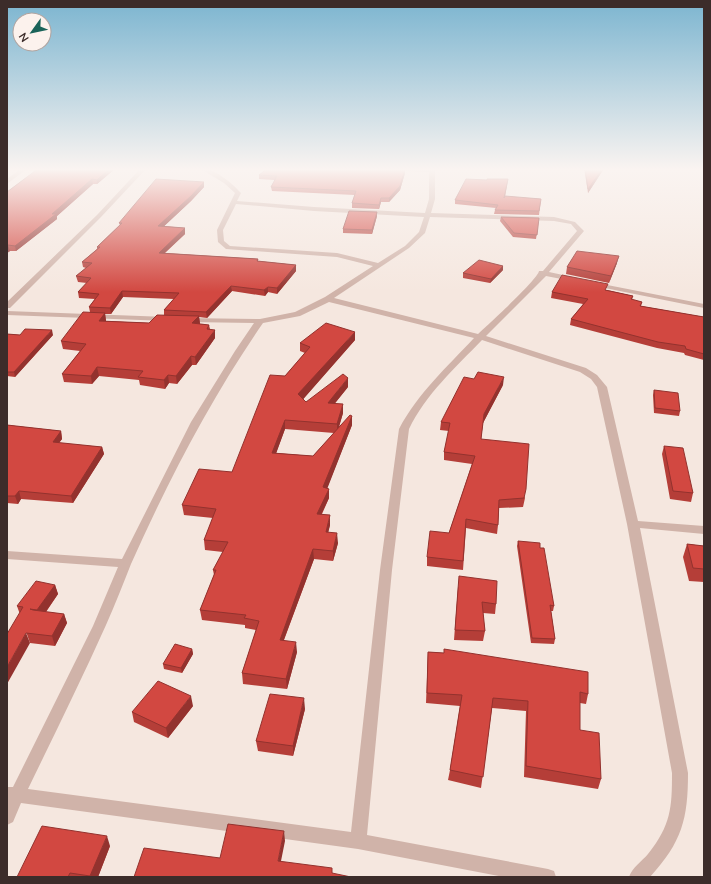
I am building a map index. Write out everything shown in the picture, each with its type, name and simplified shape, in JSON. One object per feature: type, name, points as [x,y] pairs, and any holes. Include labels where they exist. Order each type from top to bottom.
[{"type":"street","points":[[7,306],[105,209]]},
{"type":"street","points":[[230,209],[220,230],[221,242],[228,248],[337,255],[378,265]]},
{"type":"street","points":[[323,209],[428,215],[554,218],[573,223],[581,231],[525,293],[480,337],[422,399],[410,414],[404,429],[386,570],[358,841]]},
{"type":"street","points":[[7,313],[178,320],[260,321],[297,314],[328,299],[407,247],[422,233],[429,209]]},
{"type":"street","points":[[542,273],[704,306]]},
{"type":"street","points":[[328,299],[480,337],[583,370],[598,380],[605,399],[633,524],[680,773],[680,804],[676,827],[661,852],[637,877]]},
{"type":"street","points":[[7,817],[12,794],[99,626],[126,563],[196,422],[239,351],[260,321]]},
{"type":"street","points":[[633,524],[704,530]]},
{"type":"street","points":[[7,555],[126,563]]},
{"type":"street","points":[[12,794],[358,841],[548,877]]},
{"type":"building","points":[[7,209],[57,209],[52,214],[56,214],[15,246],[7,246]]},
{"type":"building","points":[[131,209],[176,209],[158,226],[185,228],[159,253],[258,259],[257,261],[296,265],[277,288],[268,287],[264,290],[231,286],[206,312],[164,310],[179,293],[122,291],[110,308],[89,307],[99,294],[78,292],[91,278],[76,276],[92,263],[82,262],[100,247],[97,247],[122,223],[119,223]]},
{"type":"building","points":[[495,209],[539,209],[539,211]]},
{"type":"building","points":[[349,211],[377,212],[372,230],[343,229]]},
{"type":"building","points":[[501,217],[539,218],[537,235],[514,233]]},
{"type":"building","points":[[577,251],[619,256],[611,276],[567,267]]},
{"type":"building","points":[[479,260],[503,266],[491,279],[463,273]]},
{"type":"building","points":[[562,275],[608,284],[605,290],[633,296],[631,299],[642,302],[640,306],[704,317],[704,354],[686,349],[685,346],[658,342],[571,319],[588,299],[552,292]]},
{"type":"building","points":[[83,312],[105,313],[99,321],[149,323],[157,315],[199,316],[192,323],[209,325],[207,329],[215,330],[195,357],[191,356],[176,376],[168,375],[164,380],[138,377],[143,371],[97,367],[91,376],[62,374],[86,344],[61,341]]},
{"type":"building","points":[[326,323],[355,332],[298,394],[306,402],[343,374],[348,378],[328,403],[343,404],[337,424],[285,420],[272,453],[313,456],[350,415],[352,416],[323,487],[329,489],[317,514],[330,515],[326,532],[337,533],[333,551],[313,549],[280,640],[296,642],[286,679],[242,673],[259,621],[244,618],[246,615],[200,610],[216,570],[213,570],[228,542],[204,540],[216,509],[182,505],[199,469],[232,472],[270,375],[285,376],[310,347],[300,343]]},
{"type":"building","points":[[25,329],[52,330],[14,372],[7,372],[7,334],[20,335]]},
{"type":"building","points":[[478,372],[504,377],[484,414],[481,439],[529,444],[524,498],[499,500],[498,525],[466,519],[463,561],[427,557],[430,531],[449,533],[475,456],[444,452],[450,423],[441,422],[464,377],[474,379]]},
{"type":"building","points":[[654,390],[678,393],[680,411],[655,408]]},
{"type":"building","points":[[7,425],[61,431],[53,442],[102,447],[71,496],[19,491],[15,496],[7,496]]},
{"type":"building","points":[[664,446],[683,448],[693,493],[673,491]]},
{"type":"building","points":[[518,541],[540,543],[540,548],[544,548],[554,606],[550,605],[555,639],[532,638]]},
{"type":"building","points":[[687,544],[704,546],[704,569],[693,568]]},
{"type":"building","points":[[459,576],[497,581],[496,604],[482,602],[485,631],[455,630]]},
{"type":"building","points":[[36,581],[55,585],[37,610],[30,609],[64,614],[52,636],[26,633],[7,667],[7,634],[23,607],[17,606]]},
{"type":"building","points":[[175,644],[192,649],[181,668],[163,664]]},
{"type":"building","points":[[444,649],[588,672],[588,694],[580,692],[580,730],[599,733],[601,779],[526,766],[528,701],[493,698],[483,777],[450,770],[462,695],[427,693],[428,652],[444,653]]},
{"type":"building","points":[[158,681],[191,696],[166,728],[132,712]]},
{"type":"building","points":[[270,694],[304,698],[293,746],[256,741]]},
{"type":"building","points":[[228,824],[284,831],[278,861],[332,868],[332,873],[351,877],[134,877],[144,848],[220,858]]},
{"type":"building","points":[[42,826],[107,836],[90,876],[70,873],[68,877],[17,877]]}]
